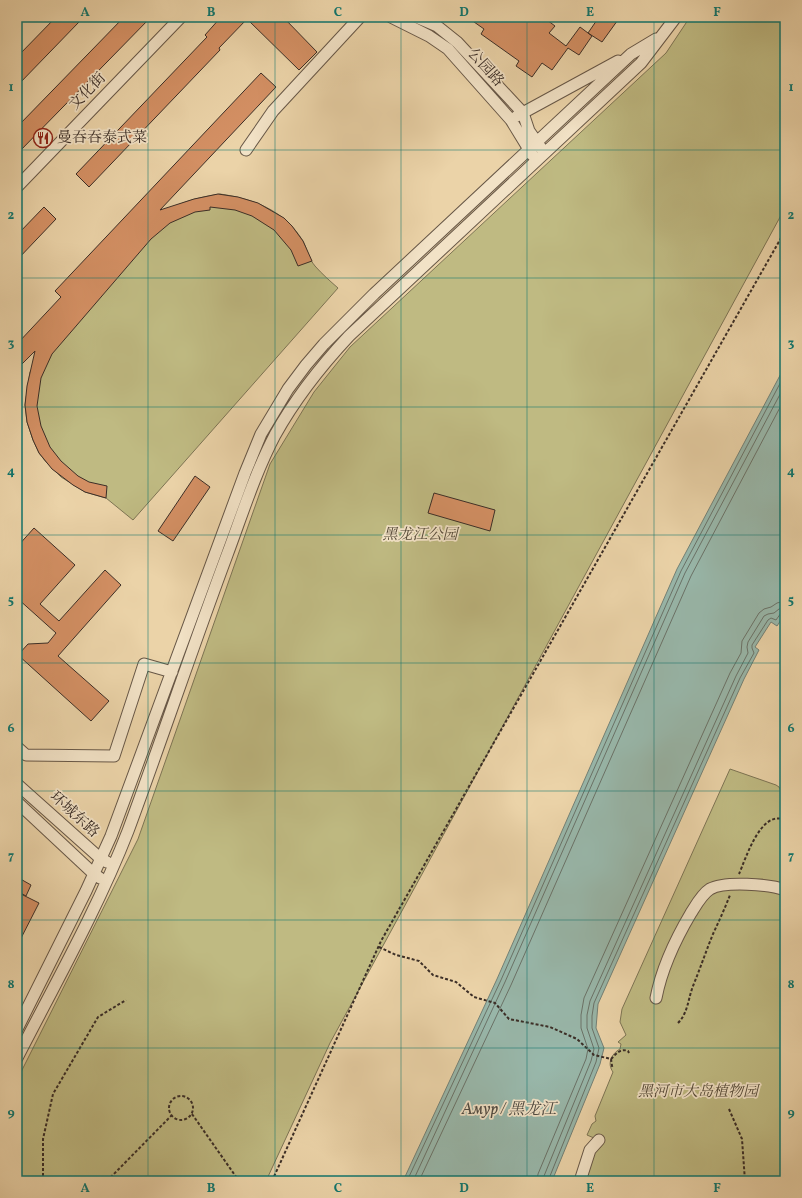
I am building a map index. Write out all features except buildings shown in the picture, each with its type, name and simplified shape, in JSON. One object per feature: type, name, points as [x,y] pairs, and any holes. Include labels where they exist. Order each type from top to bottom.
[{"type":"street","name":"文化街","points":[[17,187],[181,17]]},
{"type":"street","points":[[246,150],[273,111],[360,17]]},
{"type":"street","name":"公园路","points":[[391,17],[429,36],[448,49],[511,120],[528,151],[537,161]]},
{"type":"street","name":"公园路","points":[[416,17],[440,21],[457,42],[523,113],[529,131],[545,153]]},
{"type":"street","points":[[17,1058],[94,909],[127,833],[256,479],[275,435],[320,367],[349,336],[641,63],[676,17]]},
{"type":"street","points":[[429,36],[440,21]]},
{"type":"street","points":[[511,120],[662,36]]},
{"type":"street","points":[[17,1029],[94,874],[115,826],[245,472],[261,434],[288,390],[320,349],[343,325],[631,54]]},
{"type":"street","points":[[17,747],[26,755],[114,756],[144,664],[172,672]]},
{"type":"street","name":"环城东路","points":[[17,784],[101,859],[113,865]]},
{"type":"street","name":"环城东路","points":[[17,802],[94,874],[106,881]]},
{"type":"street","points":[[656,998],[659,981],[679,934],[698,902],[709,890],[726,884],[767,885],[785,890]]},
{"type":"street","points":[[580,1181],[590,1150],[599,1140]]},
{"type":"path","points":[[272,1181],[379,946],[785,231]]},
{"type":"path","points":[[782,785],[785,790]]},
{"type":"path","points":[[678,1023],[686,1010],[712,936],[735,885],[746,856],[764,825],[769,820],[775,818],[785,820]]},
{"type":"path","points":[[379,946],[396,955],[419,962],[434,975],[456,982],[474,997],[495,1003],[509,1018],[550,1027],[578,1040],[594,1055],[611,1059]]},
{"type":"path","points":[[785,980],[785,990]]},
{"type":"path","points":[[43,1181],[42,1139],[53,1094],[98,1018],[126,1000]]},
{"type":"path","points":[[613,1068],[611,1059],[616,1053],[622,1050],[628,1051],[629,1053]]},
{"type":"path","points":[[182,1095],[190,1099],[192,1102],[192,1114],[186,1120],[171,1116],[168,1108],[171,1100],[174,1097],[182,1095]]},
{"type":"path","points":[[729,1109],[742,1139],[745,1181]]},
{"type":"path","points":[[192,1114],[239,1181]]},
{"type":"path","points":[[107,1181],[171,1116]]},
{"type":"green space","name":"黑龙江公园","points":[[690,17],[785,17],[785,208],[330,1043],[266,1181],[17,1181],[17,1080],[138,839],[270,464],[314,392],[350,347],[666,53]]},
{"type":"green space","points":[[220,194],[245,199],[256,203],[287,221],[303,241],[315,266],[338,288],[133,520],[106,498],[85,492],[61,477],[39,453],[27,422],[25,405],[30,372],[167,210],[180,204],[206,196]]},
{"type":"green space","name":"黑河市大岛植物园","points":[[730,769],[776,785],[779,787],[785,798],[785,878],[782,895],[785,897],[785,1181],[575,1181],[584,1153],[594,1138],[587,1135],[592,1124],[596,1121],[595,1116],[613,1072],[610,1066],[612,1056],[620,1049],[621,1044],[618,1042],[626,1035],[620,1022],[622,1009]]},
{"type":"water","name":"Амур / 黑龙江","points":[[785,366],[785,614],[777,626],[771,622],[755,647],[759,650],[744,679],[598,1004],[596,1028],[604,1048],[600,1064],[552,1181],[403,1181],[497,979],[677,569]]},
{"type":"place","name":"曼吞吞泰式菜","points":[[43,138]]}]
